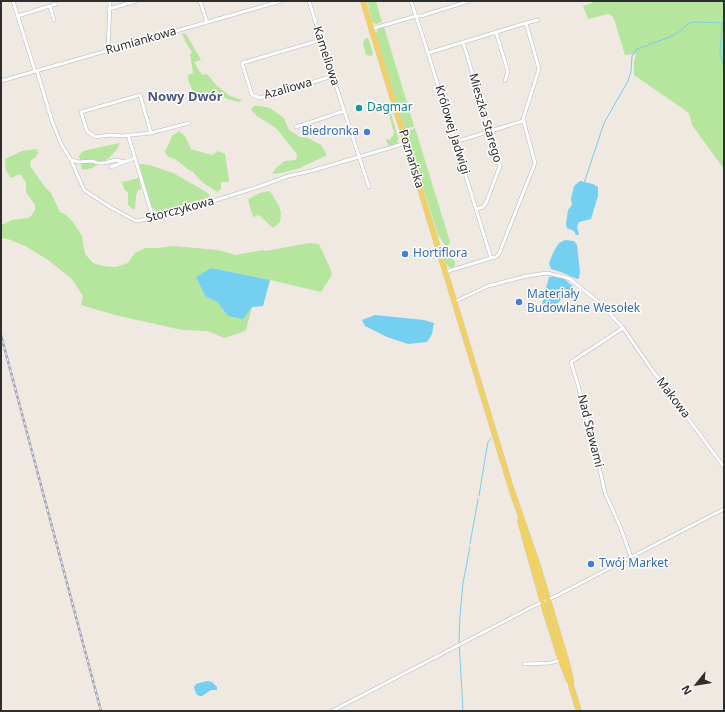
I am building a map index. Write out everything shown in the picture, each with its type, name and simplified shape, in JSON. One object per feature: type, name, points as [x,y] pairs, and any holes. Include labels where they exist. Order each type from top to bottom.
[{"type":"main road","name":"Poznańska","points":[[363,1],[545,601]]},
{"type":"main road","points":[[545,601],[561,660],[579,711]]},
{"type":"main road","points":[[545,601],[567,663],[571,686]]},
{"type":"street","name":"Storczykowa","points":[[13,1],[52,121],[61,144],[72,160],[84,190],[136,221],[153,218],[213,201],[260,187],[288,176],[311,171],[406,143]]},
{"type":"street","points":[[108,50],[110,1]]},
{"type":"street","points":[[109,9],[136,1]]},
{"type":"street","points":[[200,1],[207,22]]},
{"type":"street","name":"Rumiankowa","points":[[1,81],[281,1]]},
{"type":"street","name":"Kameliowa","points":[[309,1],[358,157],[369,187]]},
{"type":"street","name":"Królowej Jadwigi","points":[[411,1],[491,258]]},
{"type":"street","points":[[372,28],[421,16],[457,3],[470,1]]},
{"type":"street","points":[[18,16],[56,4]]},
{"type":"street","points":[[50,6],[54,20]]},
{"type":"street","points":[[428,53],[538,20]]},
{"type":"street","points":[[445,272],[496,257],[499,254],[535,163],[523,121],[540,69],[526,23]]},
{"type":"street","points":[[496,32],[508,72],[505,81]]},
{"type":"street","name":"Azaliowa","points":[[321,40],[242,63],[252,95],[260,98],[333,76]]},
{"type":"street","name":"Mieszka Starego","points":[[463,42],[500,164],[500,168],[485,205],[476,209]]},
{"type":"street","points":[[151,133],[140,95],[81,112],[87,131],[95,137],[128,136],[151,133],[189,123]]},
{"type":"street","points":[[296,127],[344,111]]},
{"type":"street","points":[[456,142],[523,121]]},
{"type":"street","points":[[128,136],[153,218]]},
{"type":"street","points":[[111,167],[135,158]]},
{"type":"street","points":[[72,160],[79,162],[92,161],[98,163],[116,160],[125,162]]},
{"type":"street","name":"Makowa","points":[[454,302],[488,286],[526,276],[547,273],[564,277],[576,283],[601,304],[623,328],[652,370],[724,467]]},
{"type":"street","name":"Nad Stawami","points":[[623,328],[571,362],[597,456],[605,493],[620,526],[631,557]]},
{"type":"street","points":[[332,711],[724,509]]},
{"type":"street","points":[[524,664],[550,663],[561,660]]},
{"type":"green space","points":[[367,1],[376,1],[382,22],[377,24],[373,23]]},
{"type":"green space","points":[[592,1],[724,1],[724,169],[692,125],[689,113],[634,75],[634,62],[636,54],[625,55],[612,16],[608,14],[588,19],[583,6],[592,3]]},
{"type":"green space","points":[[384,27],[414,126],[407,129],[405,128],[376,34],[378,29]]},
{"type":"green space","points":[[182,33],[186,34],[201,60],[194,62],[202,75],[207,74],[217,86],[230,96],[242,100],[239,102],[227,99],[220,95],[212,96],[203,101],[197,100],[188,80],[188,75],[193,73],[190,55],[192,52]]},
{"type":"green space","points":[[366,38],[369,40],[373,54],[371,56],[366,55],[363,43]]},
{"type":"green space","points":[[254,106],[270,108],[284,118],[289,130],[300,137],[308,138],[321,145],[327,155],[300,168],[272,174],[276,168],[285,161],[296,160],[297,154],[276,128],[257,116],[251,110]]},
{"type":"green space","points":[[391,114],[399,140],[397,140],[398,144],[391,146],[388,145],[386,139],[391,139],[394,133],[389,115]]},
{"type":"green space","points":[[415,128],[450,242],[448,246],[445,245],[438,235],[406,132]]},
{"type":"green space","points":[[179,131],[185,136],[191,149],[212,155],[218,151],[225,154],[229,180],[228,182],[221,182],[221,189],[217,192],[202,182],[193,172],[175,159],[168,157],[165,152],[172,136]]},
{"type":"green space","points":[[120,143],[118,148],[109,158],[92,168],[82,170],[79,156],[83,151]]},
{"type":"green space","points":[[36,149],[38,153],[36,157],[31,160],[30,166],[51,193],[60,212],[65,214],[73,222],[82,236],[85,254],[93,263],[103,266],[116,267],[128,263],[135,253],[145,248],[173,246],[218,250],[235,255],[309,243],[319,244],[332,275],[321,292],[211,268],[196,277],[205,296],[217,302],[228,316],[252,307],[246,330],[224,338],[208,331],[182,330],[115,315],[81,305],[83,296],[72,279],[48,260],[27,247],[8,239],[1,239],[1,224],[12,220],[28,218],[35,210],[35,205],[26,192],[26,182],[20,174],[11,178],[6,171],[5,159],[22,151]]},
{"type":"green space","points":[[139,164],[150,165],[173,173],[209,194],[210,200],[157,212],[152,207]]},
{"type":"green space","points":[[139,178],[141,190],[138,190],[134,210],[128,205],[128,193],[124,189],[122,182]]},
{"type":"green space","points":[[270,191],[279,206],[281,213],[280,222],[273,228],[259,215],[253,217],[248,200],[260,193]]},
{"type":"green space","points":[[441,247],[443,247],[455,262],[453,268],[446,264]]},
{"type":"water","points":[[580,181],[593,184],[598,187],[598,196],[591,219],[579,222],[577,227],[579,235],[576,235],[574,231],[567,228],[566,224],[568,210],[572,205],[571,199],[574,186]]},
{"type":"water","points":[[565,240],[574,241],[577,245],[580,272],[579,278],[577,279],[551,269],[549,263],[559,243]]},
{"type":"water","points":[[211,268],[270,280],[263,306],[252,307],[243,319],[228,316],[217,302],[205,296],[196,277]]},
{"type":"water","points":[[555,276],[564,279],[573,286],[551,311],[542,304],[549,277]]},
{"type":"water","points":[[375,315],[424,320],[434,323],[432,334],[427,342],[408,344],[387,337],[365,326],[362,320]]},
{"type":"water","points":[[207,681],[212,682],[217,687],[217,690],[211,690],[202,696],[197,695],[194,687],[196,684]]},
{"type":"waterway","points":[[584,183],[604,123],[628,81],[631,71],[632,56],[637,49],[670,37],[692,22],[724,23]]},
{"type":"waterway","points":[[722,24],[720,53],[724,68]]},
{"type":"waterway","points":[[479,496],[488,442],[491,438]]},
{"type":"waterway","points":[[470,544],[478,499]]},
{"type":"waterway","points":[[463,711],[459,640],[460,616],[463,583],[470,547]]},
{"type":"railway","points":[[1,335],[101,711]]},
{"type":"place","name":"Dagmar","points":[[359,108]]},
{"type":"place","name":"Biedronka","points":[[367,132]]},
{"type":"place","name":"Hortiflora","points":[[405,254]]},
{"type":"place","name":"Materiały Budowlane Wesołek","points":[[519,302]]},
{"type":"place","name":"Twój Market","points":[[591,564]]},
{"type":"district","name":"Nowy Dwór","points":[[185,97]]}]
